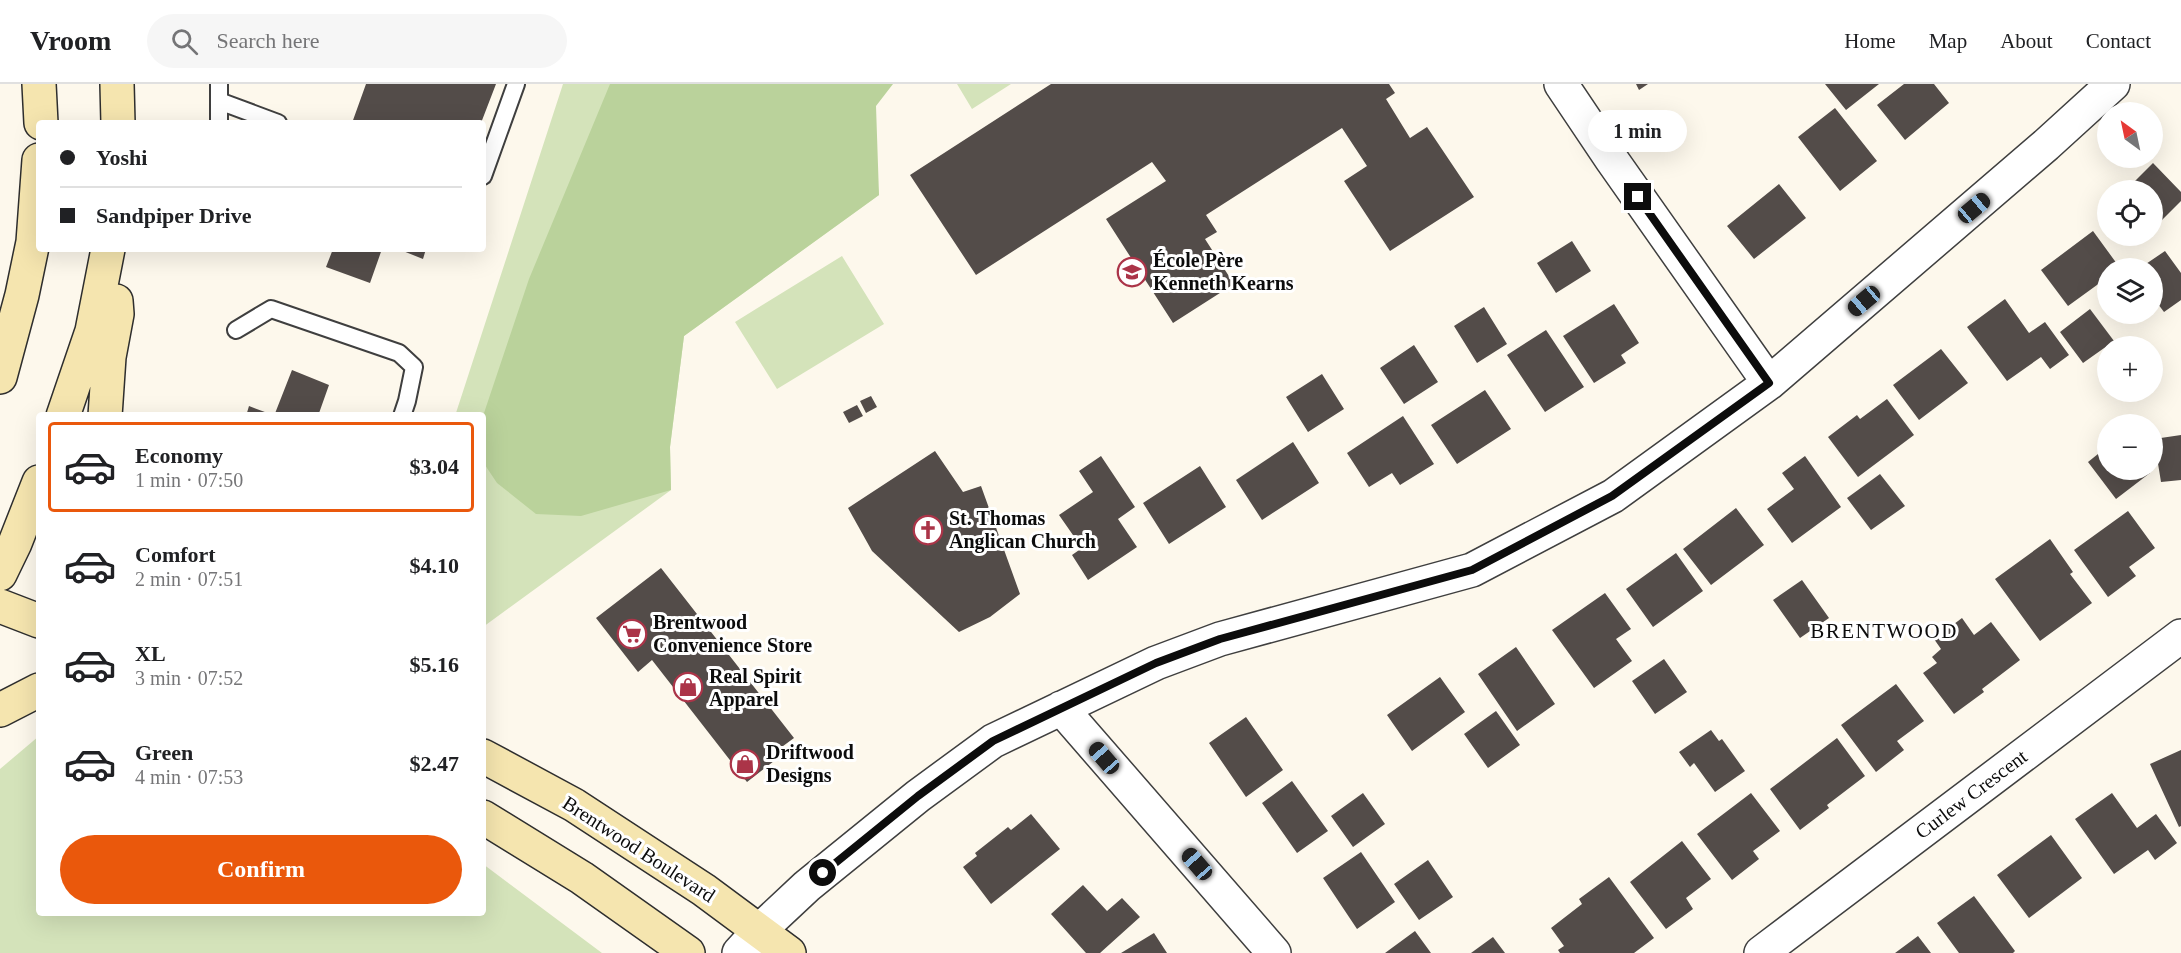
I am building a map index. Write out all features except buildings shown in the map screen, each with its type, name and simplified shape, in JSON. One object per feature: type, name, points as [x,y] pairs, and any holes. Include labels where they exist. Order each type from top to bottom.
[{"type":"main road","points":[[39,84],[41,120]]},
{"type":"main road","points":[[117,84],[118,120]]},
{"type":"main road","points":[[0,377],[22,295],[33,242],[36,201]]},
{"type":"main road","points":[[64,412],[92,331],[109,252]]},
{"type":"main road","points":[[105,412],[109,357],[117,314],[110,252]]},
{"type":"main road","points":[[0,328],[22,295]]},
{"type":"main road","points":[[0,574],[18,545],[36,491]]},
{"type":"main road","points":[[0,606],[36,620]]},
{"type":"main road","points":[[0,710],[36,692]]},
{"type":"main road","name":"Brentwood Boulevard","points":[[486,758],[574,805],[704,890],[750,942],[789,953]]},
{"type":"main road","points":[[486,819],[582,878],[688,953]]},
{"type":"street","points":[[1561,84],[1769,383]]},
{"type":"street","points":[[750,942],[807,886],[945,776],[993,741],[1156,663],[1220,639],[1472,570],[1612,496],[1769,383],[2046,145],[2113,84]]},
{"type":"street","name":"Curlew Crescent","points":[[1761,953],[2181,636]]},
{"type":"street","points":[[1061,708],[1274,953]]},
{"type":"lane","points":[[219,84],[219,120]]},
{"type":"lane","points":[[486,168],[516,84]]},
{"type":"lane","points":[[219,101],[270,120]]},
{"type":"lane","points":[[236,330],[271,309],[399,353],[414,367],[403,412]]},
{"type":"green space","points":[[563,84],[866,84],[879,195],[684,336],[670,447],[671,490],[486,625],[486,412],[456,412]]},
{"type":"green space","points":[[610,84],[893,84],[876,106],[879,195],[684,336],[670,447],[671,490],[581,516],[536,514],[497,483],[486,466],[484,412],[529,279]]},
{"type":"green space","points":[[957,84],[1011,84],[972,109]]},
{"type":"green space","points":[[842,256],[884,324],[777,389],[735,322]]},
{"type":"green space","points":[[36,739],[36,916],[486,916],[486,866],[602,953],[0,953],[0,769]]},
{"type":"place","name":"École Père Kenneth Kearns","points":[[1132,272]]},
{"type":"place","name":"St. Thomas Anglican Church","points":[[928,530]]},
{"type":"place","name":"Brentwood Convenience Store","points":[[632,634]]},
{"type":"place","name":"Real Spirit Apparel","points":[[688,687]]},
{"type":"place","name":"Driftwood Designs","points":[[745,764]]},
{"type":"district","name":"BRENTWOOD","points":[[1884,631]]},
{"type":"route","points":[[823,873],[918,796],[993,741],[1156,663],[1220,639],[1472,570],[1612,496],[1769,383],[1638,197]]}]
